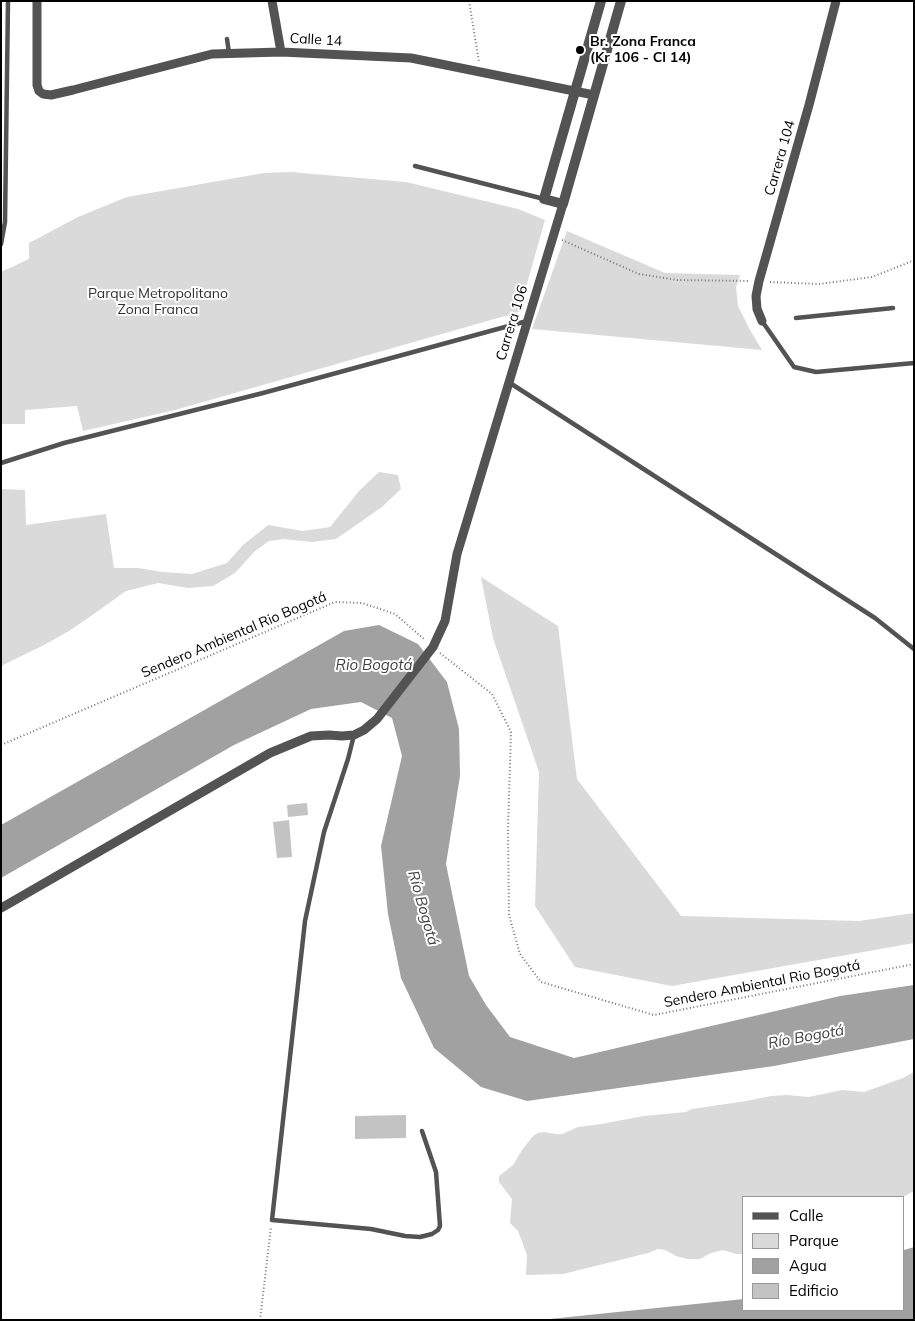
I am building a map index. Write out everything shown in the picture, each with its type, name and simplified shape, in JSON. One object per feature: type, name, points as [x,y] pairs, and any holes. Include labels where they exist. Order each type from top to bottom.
[{"type":"street","name":"Calle 14","points":[[37,1],[37,84],[39,91],[43,94],[51,95],[212,54],[281,52],[411,58],[594,95]]},
{"type":"street","points":[[272,1],[281,52]]},
{"type":"street","points":[[563,204],[544,198],[601,1]]},
{"type":"street","name":"Carrera 106","points":[[354,736],[377,719],[431,649],[445,621],[457,554],[563,204],[621,1]]},
{"type":"street","name":"Carrera 104","points":[[762,321],[757,309],[756,296],[759,281],[809,105],[836,1]]},
{"type":"street","points":[[1,908],[270,753],[311,736],[329,734],[354,736]]},
{"type":"lane","points":[[1,244],[5,222],[8,1]]},
{"type":"lane","points":[[227,38],[229,53]]},
{"type":"lane","points":[[415,166],[544,198]]},
{"type":"lane","points":[[796,318],[893,308]]},
{"type":"lane","points":[[1,463],[64,443],[263,393],[527,321]]},
{"type":"lane","points":[[762,321],[794,367],[816,372],[914,362]]},
{"type":"lane","points":[[508,382],[875,618],[914,649]]},
{"type":"lane","points":[[354,736],[324,832],[305,921],[272,1220],[371,1229],[420,1238],[432,1234],[440,1226],[436,1172],[422,1131]]},
{"type":"path","points":[[469,1],[480,72]]},
{"type":"path","points":[[553,236],[640,274],[677,280],[819,284],[872,277],[914,260]]},
{"type":"path","name":"Sendero Ambiental Rio Bogotá","points":[[1,745],[335,602],[362,603],[395,614],[431,649],[492,694],[511,732],[508,829],[509,915],[520,954],[540,982],[654,1015],[914,964]]},
{"type":"path","points":[[260,1320],[272,1220]]},
{"type":"green space","name":"Parque Metropolitano Zona Franca","points":[[291,172],[406,182],[518,209],[545,220],[519,312],[175,410],[83,431],[77,406],[25,410],[25,424],[1,424],[1,272],[29,259],[29,243],[78,217],[127,197],[264,173]]},
{"type":"green space","points":[[567,231],[665,273],[740,275],[736,287],[738,306],[762,350],[532,329]]},
{"type":"green space","points":[[379,472],[398,475],[401,489],[382,507],[336,539],[312,542],[284,539],[269,541],[255,551],[235,573],[213,586],[188,588],[158,583],[126,591],[69,631],[1,666],[1,489],[25,490],[26,525],[106,514],[114,568],[138,568],[192,574],[227,563],[243,545],[268,525],[303,531],[330,527],[359,491]]},
{"type":"green space","points":[[481,577],[558,626],[577,779],[681,916],[859,921],[914,913],[914,943],[672,986],[575,967],[535,906],[539,772],[493,638]]},
{"type":"green space","points":[[914,1072],[914,1191],[905,1196],[742,1196],[742,1254],[723,1250],[711,1253],[700,1259],[687,1259],[658,1249],[563,1274],[526,1275],[527,1255],[518,1231],[510,1223],[512,1199],[499,1182],[499,1176],[513,1165],[522,1150],[533,1136],[538,1133],[562,1134],[578,1127],[644,1116],[686,1112],[692,1109],[771,1096],[809,1097],[842,1090],[864,1092]]},
{"type":"water","name":"Rio Bogotá","points":[[379,625],[418,644],[447,682],[459,729],[460,776],[446,864],[469,976],[486,1005],[510,1037],[574,1058],[840,996],[914,985],[914,1039],[774,1066],[527,1101],[481,1087],[434,1048],[401,978],[388,914],[381,846],[402,756],[392,718],[361,702],[311,709],[234,745],[1,878],[1,825],[344,631]]},
{"type":"water","points":[[914,1247],[914,1320],[540,1320],[742,1299],[742,1311],[905,1311],[905,1250]]},
{"type":"building","points":[[307,803],[308,815],[288,817],[287,805]]},
{"type":"building","points":[[289,820],[292,857],[277,858],[273,822]]},
{"type":"building","points":[[406,1115],[406,1138],[355,1139],[355,1116]]},
{"type":"place","name":"Br. Zona Franca (Kr 106 - Cl 14)","points":[[580,50]]},
{"type":"water label","name":"Río Bogotá","points":[[423,908]]},
{"type":"water label","name":"Río Bogotá","points":[[806,1037]]}]
